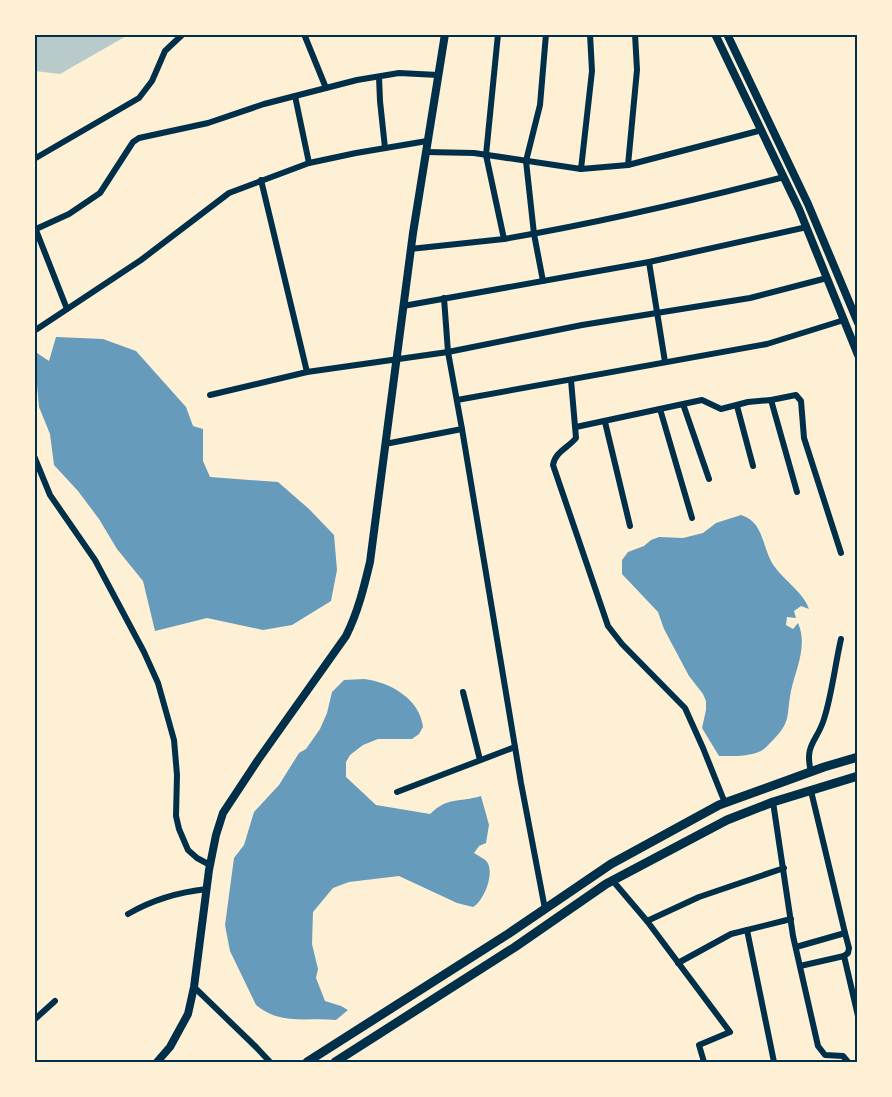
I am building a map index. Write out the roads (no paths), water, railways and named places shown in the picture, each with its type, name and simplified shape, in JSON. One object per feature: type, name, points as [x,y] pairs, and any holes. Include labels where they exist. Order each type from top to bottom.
[{"type":"highway","points":[[307,1062],[375,1020],[611,864],[724,803],[811,771],[858,757]]},
{"type":"highway","points":[[335,1062],[515,947],[613,880],[727,820],[773,802],[858,776]]},
{"type":"main road","points":[[715,34],[807,227],[858,355]]},
{"type":"main road","points":[[727,34],[808,204],[858,322]]},
{"type":"street","points":[[34,159],[139,98],[152,81],[165,51],[183,34]]},
{"type":"street","points":[[304,34],[326,88]]},
{"type":"street","points":[[157,1062],[170,1047],[188,1014],[194,987],[210,865],[216,835],[224,813],[258,760],[329,662],[355,618],[370,561],[395,360],[445,34]]},
{"type":"street","points":[[498,34],[486,155],[504,239]]},
{"type":"street","points":[[543,281],[534,234],[526,161],[540,105],[546,34]]},
{"type":"street","points":[[581,169],[592,71],[590,34]]},
{"type":"street","points":[[628,165],[637,70],[635,34]]},
{"type":"street","points":[[68,309],[35,227],[69,214],[100,193],[133,142],[139,138],[208,123],[264,104],[326,88],[399,73],[438,75]]},
{"type":"street","points":[[379,77],[385,148]]},
{"type":"street","points":[[295,96],[309,163]]},
{"type":"street","points":[[426,152],[486,155],[581,169],[628,165],[762,130]]},
{"type":"street","points":[[34,331],[141,260],[229,193],[309,163],[427,141]]},
{"type":"street","points":[[411,249],[534,234],[714,195],[784,177]]},
{"type":"street","points":[[261,180],[307,372]]},
{"type":"street","points":[[403,306],[649,262],[807,227]]},
{"type":"street","points":[[649,262],[665,362]]},
{"type":"street","points":[[210,395],[307,372],[448,352],[582,325],[750,298],[827,278]]},
{"type":"street","points":[[444,298],[448,352],[514,747],[545,909]]},
{"type":"street","points":[[457,400],[767,344],[844,320]]},
{"type":"street","points":[[571,380],[576,438],[558,453],[553,465],[608,626],[622,644],[685,708],[724,803]]},
{"type":"street","points":[[576,427],[702,400],[708,401],[717,409],[796,395],[801,401],[804,438],[841,553]]},
{"type":"street","points":[[771,400],[797,492]]},
{"type":"street","points":[[683,404],[709,479]]},
{"type":"street","points":[[737,406],[753,466]]},
{"type":"street","points":[[660,409],[692,518]]},
{"type":"street","points":[[605,422],[630,526]]},
{"type":"street","points":[[385,444],[462,429]]},
{"type":"street","points":[[34,456],[50,495],[95,560],[158,683],[174,740],[177,775],[176,816],[180,835],[188,850],[196,858],[210,865]]},
{"type":"street","points":[[811,771],[807,758],[810,746],[824,720],[841,639]]},
{"type":"street","points":[[463,692],[480,760]]},
{"type":"street","points":[[397,792],[514,747]]},
{"type":"street","points":[[800,966],[844,956],[848,953],[849,948],[811,791]]},
{"type":"street","points":[[773,802],[796,947],[818,1046],[825,1055],[843,1056],[848,1062]]},
{"type":"street","points":[[646,921],[699,897],[784,867]]},
{"type":"street","points":[[613,880],[730,1032],[699,1045],[704,1062]]},
{"type":"street","points":[[128,914],[144,904],[186,891],[207,889]]},
{"type":"street","points":[[678,963],[719,940],[791,919]]},
{"type":"street","points":[[747,930],[774,1062]]},
{"type":"street","points":[[796,947],[845,933]]},
{"type":"street","points":[[844,956],[854,988],[858,1016]]},
{"type":"street","points":[[194,987],[270,1062]]},
{"type":"street","points":[[34,1020],[55,1001]]},
{"type":"water","points":[[56,337],[103,339],[136,351],[186,407],[193,426],[203,429],[203,461],[210,477],[278,482],[309,509],[334,535],[337,570],[331,601],[292,625],[263,630],[207,618],[155,631],[143,581],[117,549],[99,519],[78,491],[54,465],[50,434],[39,407],[34,351],[49,361]]},
{"type":"water","points":[[741,515],[748,518],[758,528],[771,561],[802,596],[809,609],[801,606],[794,611],[796,618],[787,617],[786,625],[793,629],[798,623],[802,640],[787,718],[782,729],[761,751],[745,755],[719,756],[702,728],[706,710],[703,694],[689,676],[664,629],[658,612],[622,574],[622,560],[628,552],[644,546],[651,540],[659,537],[683,538],[703,533],[716,523]]},
{"type":"water","points":[[364,679],[393,688],[410,700],[421,717],[423,727],[412,739],[378,739],[363,745],[350,755],[346,762],[346,777],[376,805],[430,814],[448,802],[481,796],[489,825],[486,843],[479,846],[474,853],[487,862],[489,879],[481,899],[473,907],[457,903],[399,876],[349,882],[333,888],[313,912],[312,944],[318,969],[316,978],[325,1001],[348,1010],[336,1020],[275,1016],[256,1005],[230,951],[225,925],[234,858],[244,845],[254,812],[279,785],[299,753],[306,749],[320,729],[332,692],[344,680]]}]
